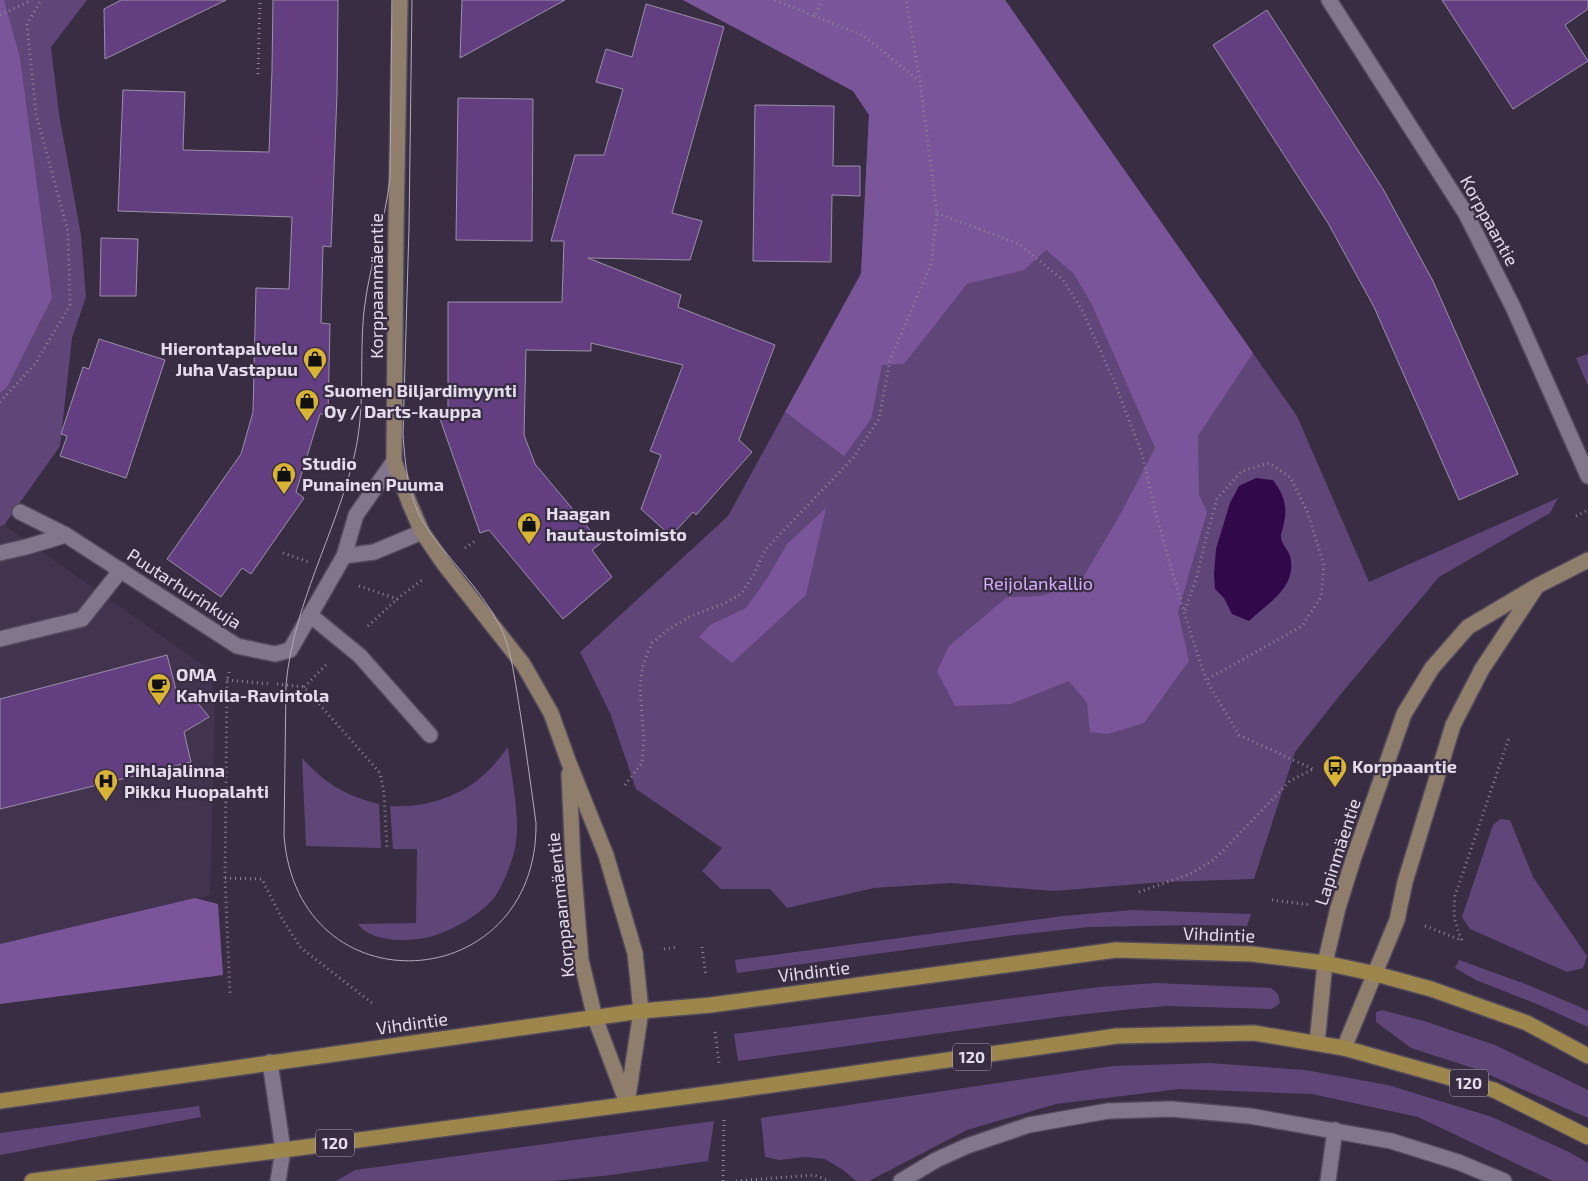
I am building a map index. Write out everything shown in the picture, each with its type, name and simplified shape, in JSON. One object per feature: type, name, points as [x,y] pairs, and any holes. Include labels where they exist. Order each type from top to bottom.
[{"type":"main road","name":"Vihdintie","points":[[0,1101],[641,1011],[711,1004],[1116,950],[1252,954],[1325,963],[1376,974],[1431,990],[1527,1024],[1588,1056]]},
{"type":"main road","name":"120","points":[[32,1181],[722,1092],[1117,1036],[1254,1033],[1344,1048],[1494,1090],[1588,1137]]},
{"type":"main road","name":"Vihdintie","points":[[0,1097],[31,1096]]},
{"type":"street","name":"Korppaanmäentie","points":[[400,0],[394,460],[422,532],[444,564],[523,664],[551,713],[606,855],[635,953],[641,1011],[627,1104]]},
{"type":"street","name":"Korppaantie","points":[[1329,0],[1466,214],[1513,307],[1588,476]]},
{"type":"street","name":"Puutarhurinkuja","points":[[20,512],[66,535],[237,646],[275,654],[290,650],[344,556],[356,515],[394,460]]},
{"type":"street","points":[[344,556],[374,552],[422,532]]},
{"type":"street","points":[[0,553],[66,535]]},
{"type":"street","name":"Lapinmäentie","points":[[1317,1043],[1325,963],[1338,908],[1404,714],[1432,668],[1468,627],[1537,586],[1588,560]]},
{"type":"street","points":[[0,639],[82,619],[121,570]]},
{"type":"street","name":"Lapinmäentie","points":[[1344,1048],[1397,920],[1405,882],[1453,725],[1482,669],[1537,586]]},
{"type":"street","points":[[310,615],[360,656],[430,735]]},
{"type":"street","name":"Korppaanmäentie","points":[[569,762],[573,861],[581,960],[595,1018],[627,1104]]},
{"type":"street","points":[[270,1062],[283,1150],[278,1181]]},
{"type":"street","points":[[901,1181],[936,1160],[967,1146],[1029,1125],[1108,1111],[1171,1110],[1250,1116],[1392,1141],[1458,1162],[1504,1181]]},
{"type":"street","points":[[1328,1181],[1335,1130]]},
{"type":"path","points":[[0,15],[32,0]]},
{"type":"path","points":[[0,402],[35,364],[70,305],[68,232],[36,114],[27,24],[41,0]]},
{"type":"path","points":[[258,74],[260,0]]},
{"type":"path","points":[[775,0],[864,36],[920,81]]},
{"type":"path","points":[[814,16],[824,0]]},
{"type":"path","points":[[625,785],[642,763],[644,742],[640,688],[643,664],[652,643],[669,629],[691,616],[726,603],[741,594],[754,574],[764,550],[853,458],[879,419],[890,360],[931,264],[936,212],[920,81],[906,0]]},
{"type":"path","points":[[936,212],[1019,244],[1063,280],[1082,310],[1115,383],[1142,454],[1155,511],[1206,680],[1239,735],[1313,769],[1290,781],[1215,859],[1190,874],[1139,892]]},
{"type":"path","points":[[1184,612],[1197,576],[1217,499],[1242,471],[1269,463],[1290,477],[1307,511],[1324,565],[1321,597],[1302,626],[1206,680]]},
{"type":"path","points":[[1576,516],[1588,510]]},
{"type":"path","points":[[229,671],[226,680],[225,878],[230,994]]},
{"type":"path","points":[[226,680],[304,687],[380,773],[384,793],[387,849]]},
{"type":"path","points":[[1462,940],[1453,914],[1455,896],[1509,738]]},
{"type":"path","points":[[225,878],[262,879],[281,917],[300,948],[372,1004]]},
{"type":"path","points":[[723,1181],[724,1121]]},
{"type":"path","points":[[736,1181],[814,1175],[830,1181]]},
{"type":"shaded area","points":[[0,0],[4,0],[20,58],[52,298],[7,387],[0,393]]},
{"type":"shaded area","points":[[683,0],[1005,0],[1253,353],[1198,436],[1199,495],[1207,512],[1178,612],[1189,661],[1144,723],[1108,734],[1090,732],[1087,703],[1069,681],[1011,704],[955,706],[937,671],[949,646],[1007,597],[1041,596],[1081,581],[1121,513],[1155,448],[1092,305],[1074,274],[1046,250],[1024,270],[967,284],[904,364],[882,365],[871,419],[844,456],[785,412],[861,274],[869,115],[853,91]]},
{"type":"shaded area","points":[[1256,478],[1273,480],[1283,497],[1285,514],[1281,538],[1290,556],[1291,567],[1290,577],[1280,593],[1249,621],[1232,614],[1224,598],[1215,589],[1214,574],[1216,549],[1230,503],[1239,486]]},
{"type":"shaded area","points":[[826,508],[806,595],[732,663],[699,637],[710,625],[746,608],[766,580],[787,544]]},
{"type":"shaded area","name":"Pihlajalinna Pikku Huopalahti","points":[[4,525],[211,671],[215,709],[210,895],[0,944],[0,526]]},
{"type":"shaded area","points":[[195,898],[218,904],[223,975],[0,1004],[0,944]]},
{"type":"green space","points":[[0,0],[87,0],[51,47],[59,114],[81,235],[86,297],[72,338],[60,446],[4,525],[0,526]]},
{"type":"green space","name":"Reijolankallio","points":[[683,0],[1005,0],[1297,416],[1369,582],[1558,498],[1550,513],[1439,577],[1340,695],[1295,752],[1254,879],[1163,882],[1054,891],[951,883],[874,888],[787,908],[770,889],[721,889],[702,871],[722,848],[636,789],[610,713],[580,652],[728,516],[861,273],[869,114],[853,91]]},
{"type":"green space","points":[[1588,354],[1588,386],[1576,358]]},
{"type":"green space","points":[[508,747],[516,807],[517,831],[511,862],[503,883],[491,902],[466,921],[447,931],[421,939],[394,940],[367,932],[358,924],[416,923],[417,849],[393,849],[390,806],[418,805],[457,793],[480,778],[493,766]]},
{"type":"green space","points":[[302,758],[319,775],[336,787],[356,797],[379,804],[381,848],[306,846]]},
{"type":"green space","points":[[1500,819],[1510,820],[1533,877],[1587,956],[1583,968],[1567,972],[1470,929],[1462,917],[1493,825]]},
{"type":"green space","points":[[1132,910],[1251,914],[1247,926],[1089,927],[1015,935],[737,973],[735,960],[1063,916]]},
{"type":"green space","points":[[1459,960],[1528,985],[1588,1011],[1588,1027],[1476,980],[1455,968]]},
{"type":"green space","points":[[1156,983],[1271,988],[1278,994],[1280,1003],[1272,1009],[1168,1006],[1132,1009],[1059,1017],[738,1061],[734,1034],[1099,987]]},
{"type":"green space","points":[[1382,1010],[1424,1021],[1495,1045],[1588,1090],[1588,1118],[1476,1069],[1411,1048],[1376,1022],[1376,1012]]},
{"type":"green space","points":[[1209,1063],[1305,1070],[1388,1085],[1492,1117],[1569,1152],[1588,1163],[1588,1181],[1553,1181],[1418,1117],[1312,1094],[1180,1089],[1056,1104],[967,1130],[869,1181],[856,1181],[825,1159],[805,1157],[779,1160],[765,1157],[761,1118],[1113,1066]]},
{"type":"green space","points":[[199,1106],[201,1117],[0,1155],[0,1133]]},
{"type":"green space","points":[[714,1121],[708,1161],[611,1175],[552,1181],[336,1181],[355,1170]]},
{"type":"building","points":[[121,0],[226,0],[105,59],[104,9]]},
{"type":"building","points":[[273,0],[338,0],[337,94],[331,247],[323,246],[321,323],[330,324],[328,414],[320,414],[296,492],[304,498],[251,574],[242,568],[221,597],[167,559],[241,454],[253,412],[256,288],[289,289],[292,217],[118,211],[123,90],[185,92],[183,150],[269,152]]},
{"type":"building","points":[[462,0],[565,0],[460,58]]},
{"type":"building","points":[[1442,0],[1588,0],[1588,9],[1565,25],[1588,61],[1513,109]]},
{"type":"building","points":[[646,4],[724,27],[672,213],[702,221],[690,260],[588,258],[681,295],[678,307],[775,345],[739,440],[752,452],[696,515],[693,512],[671,536],[641,509],[661,455],[650,451],[683,365],[591,343],[591,351],[526,350],[524,435],[535,464],[601,543],[592,550],[612,577],[563,619],[489,530],[480,533],[439,416],[448,414],[448,302],[562,302],[564,241],[551,241],[575,155],[604,155],[623,89],[596,82],[606,49],[632,57]]},
{"type":"building","points":[[1267,10],[1383,189],[1433,281],[1518,474],[1459,500],[1374,307],[1328,223],[1213,45]]},
{"type":"building","points":[[458,98],[533,99],[532,241],[456,240]]},
{"type":"building","points":[[755,105],[834,106],[833,166],[860,166],[860,196],[832,195],[831,262],[753,261]]},
{"type":"building","points":[[101,238],[138,239],[136,296],[100,296]]},
{"type":"building","points":[[99,339],[165,360],[126,478],[60,456],[67,436],[61,434],[83,367],[89,369]]},
{"type":"building","points":[[167,655],[176,690],[193,697],[209,717],[184,732],[191,762],[0,809],[0,699]]},
{"type":"tram line","points":[[392,0],[390,178],[385,211],[366,294],[358,439],[346,486],[306,598],[290,655],[286,685],[284,835],[299,892],[329,932],[370,955],[416,961],[461,950],[499,923],[526,881],[536,823],[525,741],[509,650],[500,626],[483,598],[423,522],[414,501],[406,468],[403,434],[409,227],[412,0]]},
{"type":"place","name":"Hierontapalvelu Juha Vastapuu","points":[[315,380]]},
{"type":"place","name":"Suomen Biljardimyynti Oy / Darts-kauppa","points":[[307,422]]},
{"type":"place","name":"Studio Punainen Puuma","points":[[284,495]]},
{"type":"place","name":"Haagan hautaustoimisto","points":[[529,545]]},
{"type":"place","name":"OMA Kahvila-Ravintola","points":[[159,706]]},
{"type":"place","name":"Korppaantie","points":[[1335,788]]},
{"type":"place","name":"Pihlajalinna Pikku Huopalahti","points":[[106,802]]}]
